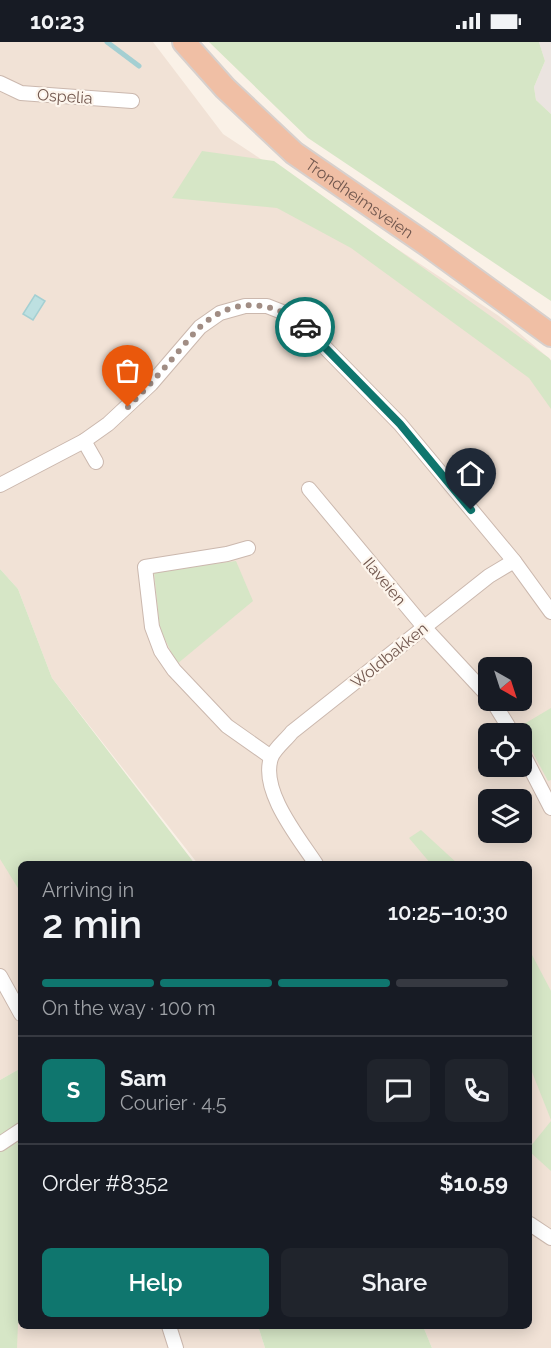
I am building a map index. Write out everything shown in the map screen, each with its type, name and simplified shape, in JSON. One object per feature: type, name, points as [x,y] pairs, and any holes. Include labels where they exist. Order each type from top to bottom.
[{"type":"highway","name":"Trondheimsveien","points":[[184,42],[225,88],[294,153],[436,251],[551,335]]},
{"type":"street","name":"Ospelia","points":[[0,83],[21,93],[132,101]]},
{"type":"street","points":[[0,485],[84,441],[128,407],[200,327],[220,313],[245,306],[267,306],[290,315],[304,326],[400,424],[514,561],[551,612]]},
{"type":"street","points":[[84,441],[96,462]]},
{"type":"street","name":"Ilaveien","points":[[309,489],[424,627],[478,685]]},
{"type":"street","points":[[248,548],[227,554],[145,567],[152,627],[160,651],[174,670],[227,726],[271,757],[269,775],[272,790],[314,861]]},
{"type":"street","name":"Woldbakken","points":[[271,757],[292,732],[489,576],[514,561]]},
{"type":"street","points":[[532,771],[551,808]]},
{"type":"street","points":[[0,976],[18,1009]]},
{"type":"street","points":[[0,1144],[18,1132]]},
{"type":"street","points":[[532,1225],[551,1238]]},
{"type":"street","points":[[170,1329],[176,1348]]},
{"type":"shaded area","points":[[0,42],[153,42],[223,134],[499,316],[551,360],[551,1348],[432,1348],[424,1329],[532,1329],[532,861],[196,861],[52,678],[18,589],[0,569]]},
{"type":"shaded area","points":[[539,42],[551,42],[551,114],[536,100],[534,87],[545,61]]},
{"type":"shaded area","points":[[0,855],[18,886],[18,1070],[0,1080]]},
{"type":"shaded area","points":[[18,1321],[18,1329],[259,1329],[265,1348],[0,1348],[0,1323]]},
{"type":"green space","points":[[209,42],[539,42],[545,61],[534,87],[536,100],[551,114],[551,301],[308,138]]},
{"type":"green space","points":[[202,151],[274,161],[549,358],[551,361],[551,409],[529,378],[351,248],[277,208],[172,198]]},
{"type":"green space","points":[[236,561],[253,601],[177,664],[160,629],[154,572]]},
{"type":"green space","points":[[0,569],[18,589],[52,678],[193,861],[18,861],[18,888],[0,859]]},
{"type":"green space","points":[[551,708],[551,780],[548,781],[532,751],[532,723],[526,723]]},
{"type":"green space","points":[[421,830],[455,861],[428,861],[409,838]]},
{"type":"green space","points":[[532,955],[551,991],[551,1120],[532,1072]]},
{"type":"green space","points":[[18,1070],[17,1348],[0,1348],[0,1080]]},
{"type":"green space","points":[[551,1121],[551,1171],[532,1154],[532,1145]]},
{"type":"green space","points":[[259,1329],[424,1329],[432,1348],[265,1348]]},
{"type":"water","points":[[35,295],[45,301],[33,320],[23,314]]},
{"type":"waterway","points":[[107,42],[139,66]]},
{"type":"way so far","points":[[128,407],[200,327],[220,313],[245,306],[267,306],[290,315],[305,327]]},
{"type":"route","points":[[305,327],[400,424],[471,510]]}]
